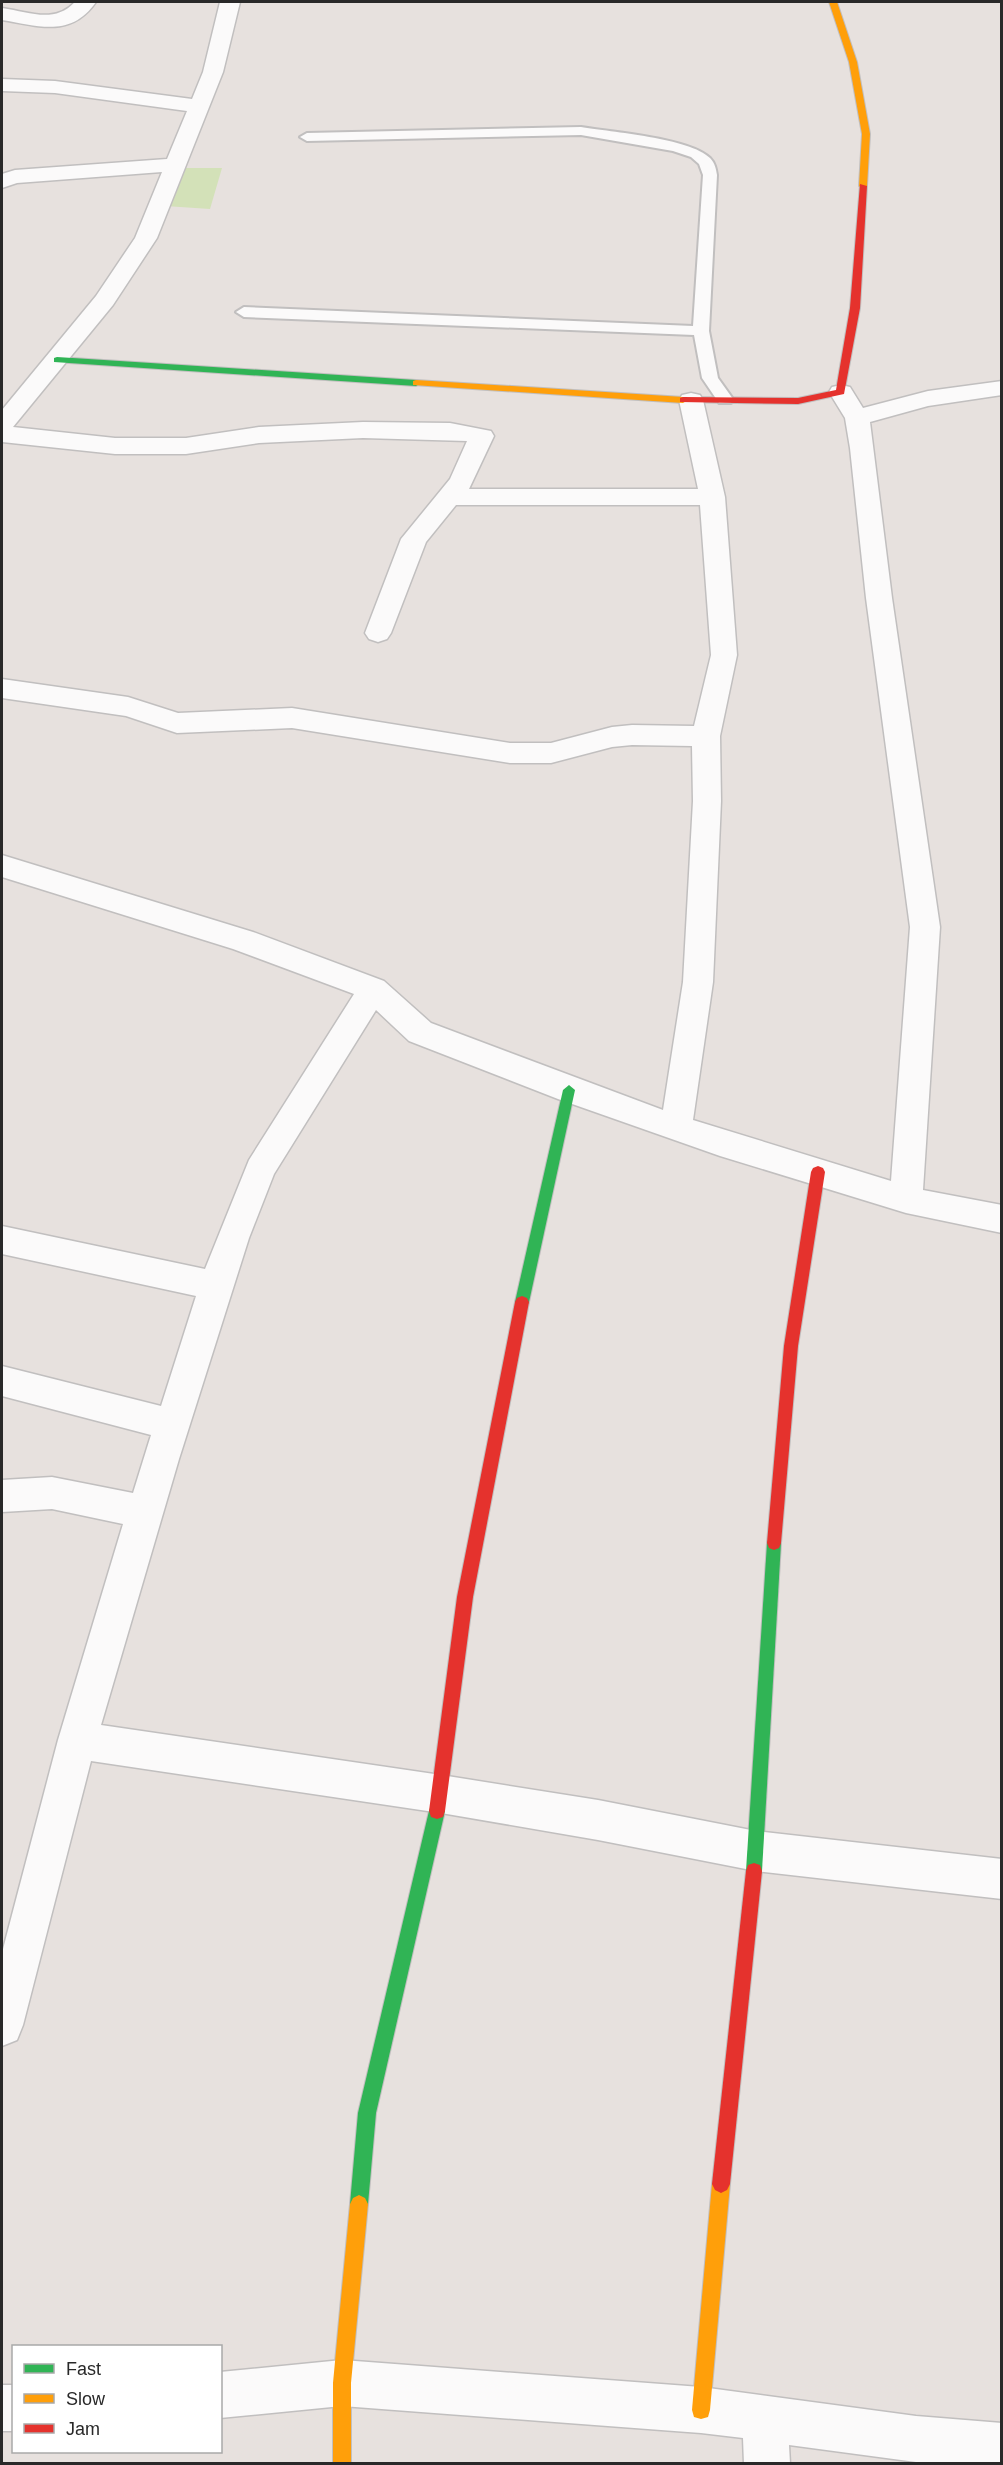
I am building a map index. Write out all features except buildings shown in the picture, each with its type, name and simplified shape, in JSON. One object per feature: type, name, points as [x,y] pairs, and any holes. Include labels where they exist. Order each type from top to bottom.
[{"type":"street","points":[[2,14],[58,22],[73,16],[86,2]]},
{"type":"street","points":[[2,425],[105,300],[146,238],[213,72],[230,2]]},
{"type":"street","points":[[833,2],[854,62],[866,134],[855,308],[841,392],[857,418],[879,598],[925,927],[920,1028],[906,1199]]},
{"type":"street","points":[[2,85],[55,87],[199,106]]},
{"type":"street","points":[[2,181],[15,177],[174,165]]},
{"type":"street","points":[[57,360],[691,400],[798,401],[841,392]]},
{"type":"street","points":[[857,418],[930,396],[1002,388]]},
{"type":"street","points":[[676,1127],[698,982],[707,801],[706,736],[724,655],[720,630],[712,497],[691,400]]},
{"type":"street","points":[[2,434],[115,446],[186,446],[259,435],[363,430],[450,431],[482,436],[460,482],[414,539],[378,633]]},
{"type":"street","points":[[450,497],[712,497]]},
{"type":"street","points":[[2,688],[128,707],[177,723],[292,718],[510,753],[551,753],[612,737],[632,735],[706,736]]},
{"type":"street","points":[[2,866],[242,940],[373,989],[420,1032],[569,1090],[676,1127],[906,1199],[1002,1219]]},
{"type":"street","points":[[2,2025],[10,1963],[172,1424],[232,1238],[260,1169],[373,989]]},
{"type":"street","points":[[342,2463],[342,2383],[367,2112],[441,1794],[465,1597],[518,1318],[569,1090]]},
{"type":"street","points":[[701,2410],[728,2106],[756,1851],[768,1606],[791,1346],[818,1172]]},
{"type":"street","points":[[2,1240],[216,1286]]},
{"type":"street","points":[[2,1381],[68,1400],[172,1424]]},
{"type":"street","points":[[2,1496],[52,1493],[85,1498],[145,1513]]},
{"type":"street","points":[[77,1740],[441,1794],[598,1820],[756,1851],[1002,1879]]},
{"type":"street","points":[[222,2395],[342,2383],[701,2410],[916,2439],[1002,2446]]},
{"type":"street","points":[[765,2418],[767,2463]]},
{"type":"lane","points":[[307,136],[399,137],[581,131],[676,147],[696,154],[706,162],[710,175],[701,331],[710,378],[725,399]]},
{"type":"lane","points":[[244,312],[701,331]]},
{"type":"green space","points":[[180,168],[222,168],[210,209],[165,206]]},
{"type":"traffic: fast","points":[[57,360],[416,383]]},
{"type":"traffic: fast","points":[[522,1302],[569,1090]]},
{"type":"traffic: fast","points":[[754,1871],[774,1543]]},
{"type":"traffic: fast","points":[[359,2204],[367,2113],[437,1811]]},
{"type":"traffic: slow","points":[[833,2],[853,62],[866,134],[863,186]]},
{"type":"traffic: slow","points":[[416,383],[683,400]]},
{"type":"traffic: slow","points":[[701,2410],[721,2184]]},
{"type":"traffic: slow","points":[[342,2464],[342,2383],[359,2204]]},
{"type":"traffic: jam","points":[[683,400],[798,401],[841,392],[855,308],[863,186]]},
{"type":"traffic: jam","points":[[774,1543],[791,1346],[818,1172]]},
{"type":"traffic: jam","points":[[437,1811],[465,1597],[522,1302]]},
{"type":"traffic: jam","points":[[721,2184],[754,1871]]}]
